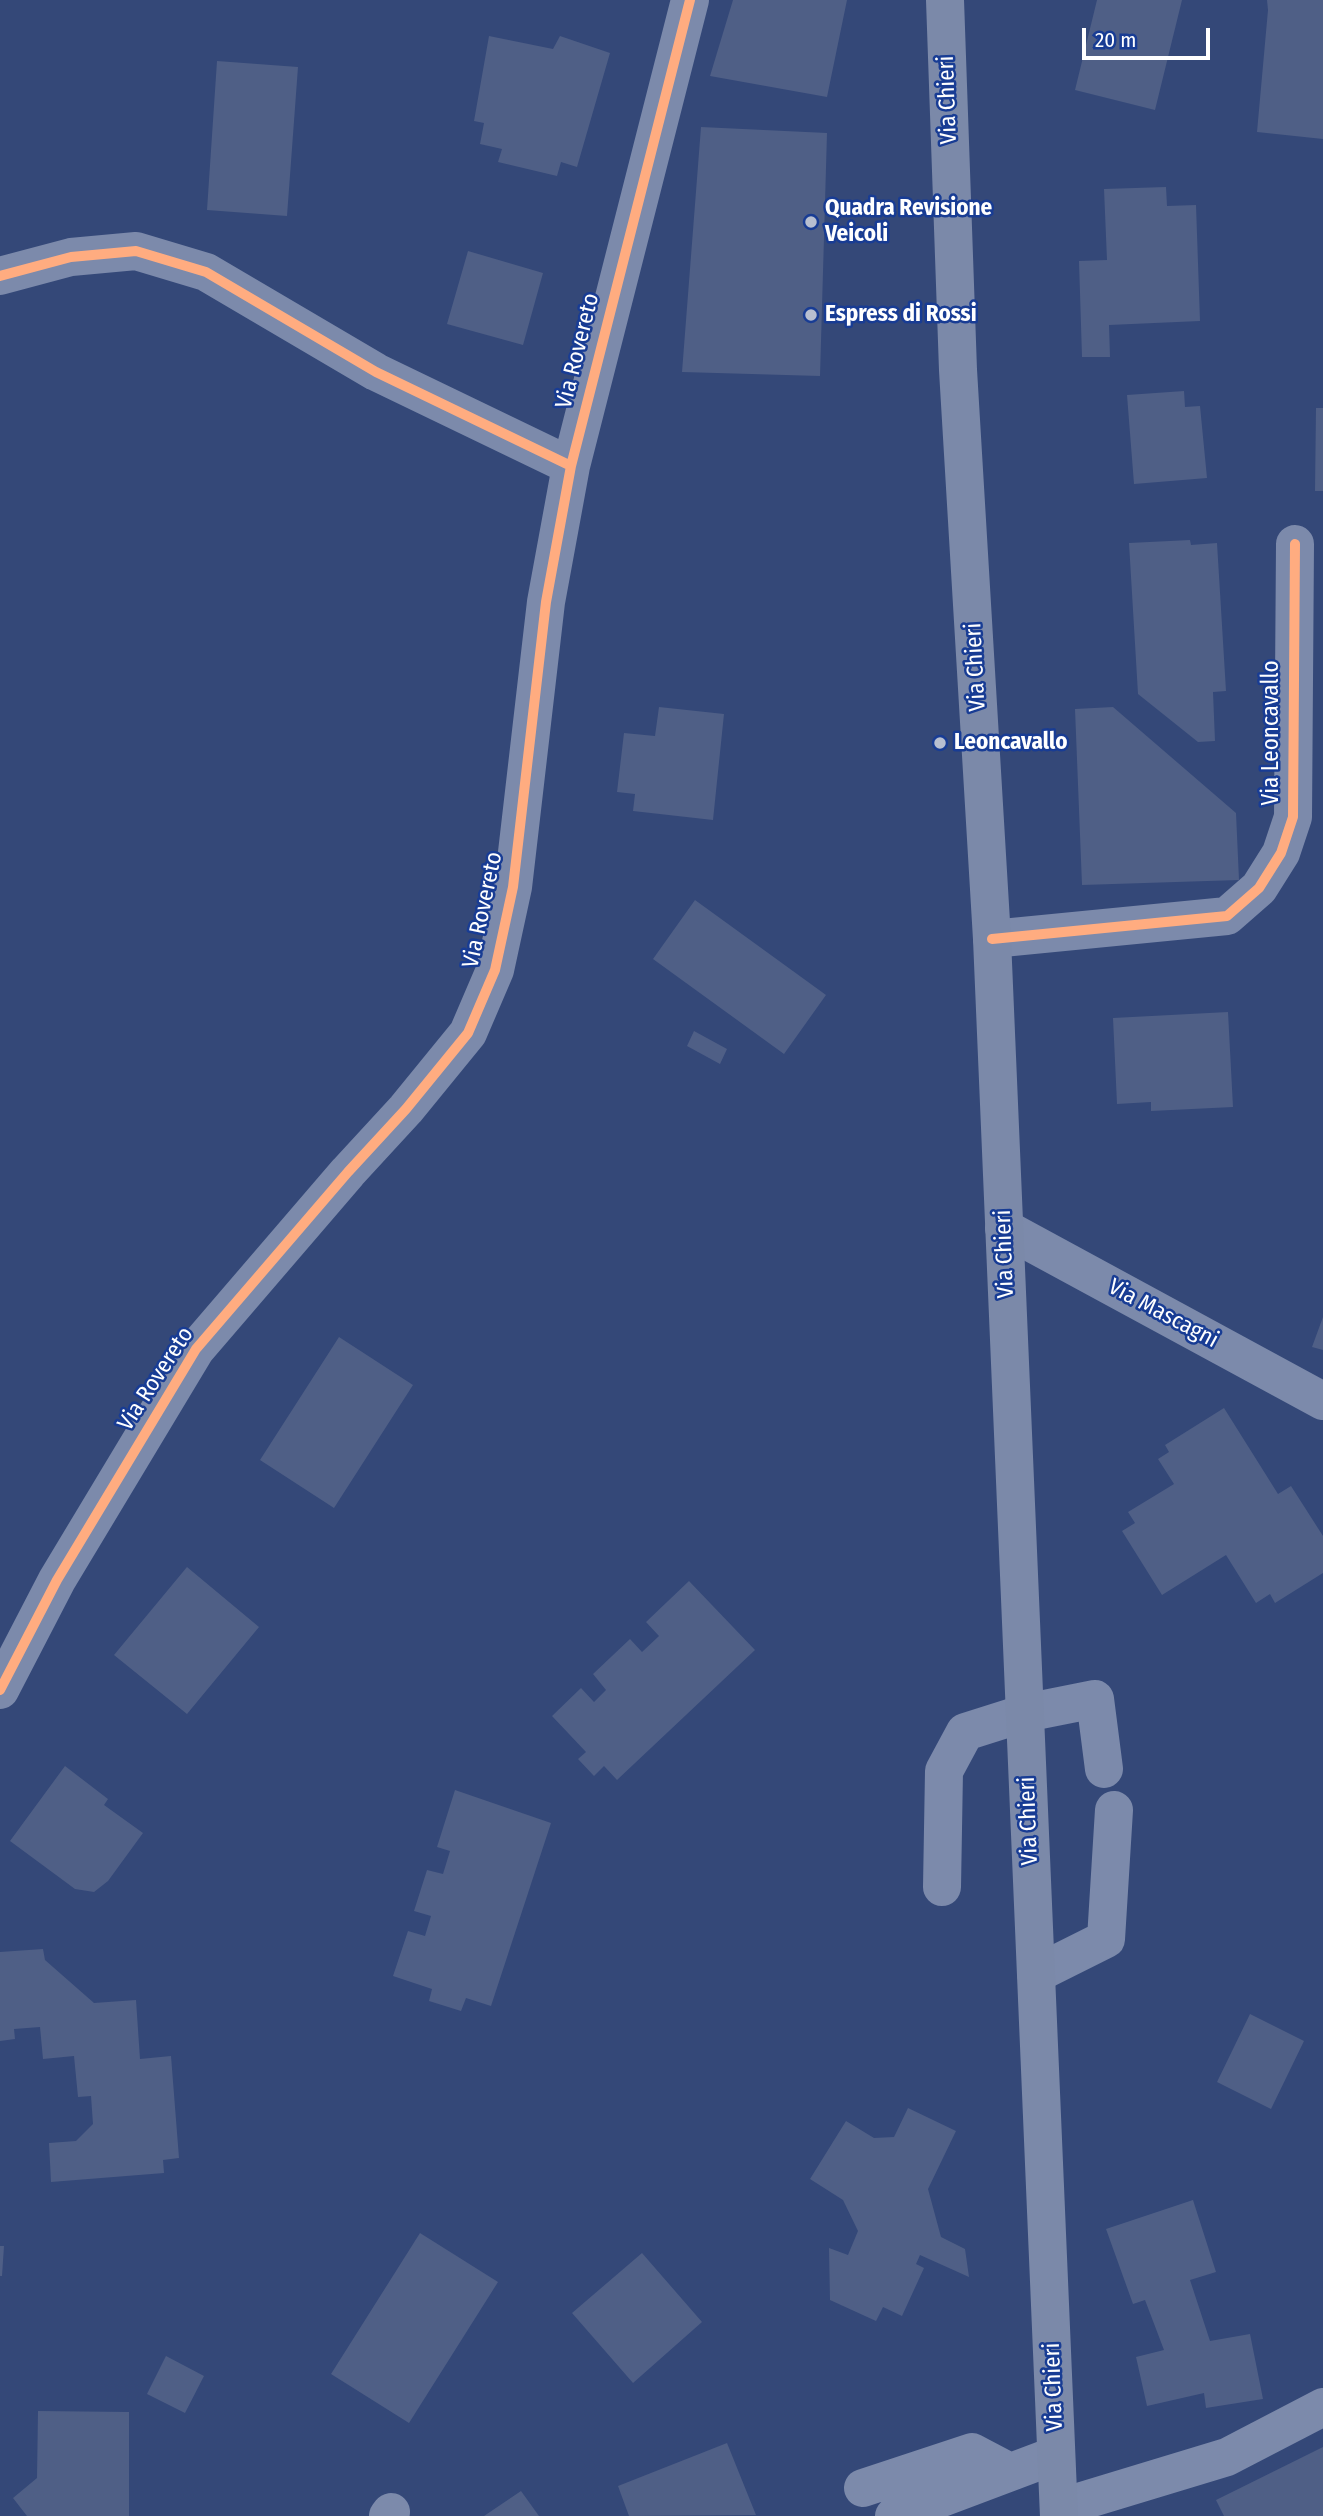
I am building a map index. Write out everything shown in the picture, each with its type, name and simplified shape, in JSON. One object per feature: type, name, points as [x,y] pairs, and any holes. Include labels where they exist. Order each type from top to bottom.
[{"type":"main road","name":"Via Chieri","points":[[945,0],[958,370],[992,939],[1059,2512]]},
{"type":"street","name":"Via Rovereto","points":[[0,1690],[57,1580],[195,1349],[339,1182],[406,1109],[468,1033],[495,970],[513,887],[546,602],[570,466],[690,0]]},
{"type":"street","points":[[0,276],[71,257],[136,251],[206,272],[376,372],[570,466]]},
{"type":"street","name":"Via Leoncavallo","points":[[992,939],[1227,916],[1259,888],[1281,853],[1293,817],[1295,544]]},
{"type":"street","name":"Via Mascagni","points":[[1004,1228],[1323,1401]]},
{"type":"street","points":[[942,1886],[944,1771],[965,1732],[1025,1713],[1095,1699],[1104,1769]]},
{"type":"street","points":[[1036,1974],[1106,1939],[1114,1810]]},
{"type":"street","name":"Via Chieri","points":[[1059,2512],[1227,2457],[1323,2407]]},
{"type":"street","points":[[863,2488],[972,2452],[1010,2472]]},
{"type":"street","points":[[894,2516],[1056,2455]]},
{"type":"building","points":[[733,0],[847,0],[827,97],[710,76]]},
{"type":"building","points":[[1097,0],[1182,0],[1155,110],[1075,90]]},
{"type":"building","points":[[1267,0],[1323,0],[1323,139],[1257,132]]},
{"type":"building","points":[[489,36],[553,49],[560,36],[610,53],[577,167],[561,162],[557,176],[498,162],[502,149],[480,144],[484,123],[474,121]]},
{"type":"building","points":[[217,61],[298,67],[287,216],[207,210]]},
{"type":"building","points":[[701,127],[827,133],[820,376],[682,372]]},
{"type":"building","points":[[1166,187],[1167,206],[1196,205],[1200,321],[1109,325],[1110,357],[1082,357],[1079,261],[1107,260],[1104,189]]},
{"type":"building","points":[[468,251],[543,273],[523,345],[447,324]]},
{"type":"building","points":[[1184,391],[1185,407],[1200,406],[1207,478],[1134,484],[1127,395]]},
{"type":"building","points":[[1316,408],[1323,408],[1323,491],[1315,491]]},
{"type":"building","points":[[1190,540],[1191,545],[1217,543],[1226,691],[1213,692],[1215,741],[1198,742],[1138,694],[1129,543]]},
{"type":"building","points":[[659,707],[724,714],[713,820],[633,811],[635,794],[617,792],[624,733],[655,736]]},
{"type":"building","points":[[1113,707],[1236,813],[1239,880],[1082,885],[1075,709]]},
{"type":"building","points":[[695,900],[826,995],[784,1054],[653,959]]},
{"type":"building","points":[[1228,1012],[1233,1107],[1151,1111],[1151,1102],[1117,1104],[1113,1018]]},
{"type":"building","points":[[694,1031],[727,1049],[720,1064],[687,1046]]},
{"type":"building","points":[[1323,1317],[1323,1350],[1312,1347]]},
{"type":"building","points":[[339,1337],[413,1385],[334,1508],[260,1460]]},
{"type":"building","points":[[1224,1408],[1278,1494],[1291,1486],[1323,1536],[1323,1573],[1275,1603],[1270,1594],[1256,1603],[1226,1555],[1162,1595],[1122,1531],[1135,1523],[1128,1512],[1174,1484],[1158,1459],[1169,1452],[1165,1445]]},
{"type":"building","points":[[187,1567],[259,1627],[187,1714],[114,1655]]},
{"type":"building","points":[[689,1581],[755,1650],[617,1780],[604,1766],[594,1776],[578,1759],[586,1752],[552,1716],[581,1688],[594,1702],[606,1690],[593,1674],[630,1639],[642,1652],[659,1636],[646,1622]]},
{"type":"building","points":[[65,1766],[108,1799],[104,1805],[143,1833],[108,1881],[94,1892],[75,1889],[10,1841]]},
{"type":"building","points":[[455,1790],[551,1823],[491,2006],[466,1998],[461,2011],[429,2001],[432,1989],[393,1976],[408,1931],[425,1936],[431,1916],[414,1911],[427,1870],[443,1874],[450,1851],[437,1847]]},
{"type":"building","points":[[43,1949],[45,1960],[94,2003],[136,2000],[140,2059],[171,2056],[179,2158],[163,2160],[164,2173],[51,2182],[49,2143],[76,2141],[93,2124],[91,2096],[78,2097],[74,2056],[43,2059],[40,2027],[14,2029],[15,2039],[0,2041],[0,1952]]},
{"type":"building","points":[[1250,2014],[1304,2041],[1271,2109],[1217,2082]]},
{"type":"building","points":[[908,2108],[956,2131],[928,2189],[941,2237],[965,2249],[969,2277],[920,2255],[916,2264],[924,2268],[902,2316],[883,2307],[876,2321],[830,2300],[829,2248],[848,2255],[858,2231],[843,2200],[810,2179],[846,2121],[874,2138],[894,2137]]},
{"type":"building","points":[[1193,2200],[1216,2272],[1190,2280],[1210,2341],[1250,2334],[1263,2399],[1206,2408],[1204,2393],[1147,2406],[1136,2357],[1164,2350],[1145,2300],[1133,2304],[1106,2229]]},
{"type":"building","points":[[420,2233],[498,2282],[409,2423],[331,2374]]},
{"type":"building","points":[[0,2246],[4,2246],[2,2276],[0,2276]]},
{"type":"building","points":[[642,2253],[702,2322],[633,2383],[572,2313]]},
{"type":"building","points":[[166,2356],[204,2376],[185,2413],[147,2394]]},
{"type":"building","points":[[38,2411],[129,2412],[129,2516],[27,2516],[13,2498],[37,2478]]},
{"type":"building","points":[[727,2443],[756,2515],[629,2516],[618,2486]]},
{"type":"building","points":[[1323,2447],[1323,2516],[1224,2516],[1216,2500]]},
{"type":"building","points":[[521,2491],[539,2516],[484,2516]]},
{"type":"cycle path","points":[[0,1690],[57,1580],[196,1349],[348,1172],[406,1109],[468,1033],[495,970],[513,887],[546,602],[571,466],[690,0]]},
{"type":"cycle path","points":[[0,276],[71,257],[136,251],[206,272],[376,372],[571,466]]},
{"type":"cycle path","points":[[992,939],[1227,916],[1259,888],[1281,853],[1293,817],[1295,544]]},
{"type":"place","name":"Quadra Revisione Veicoli","points":[[811,222]]},
{"type":"place","name":"Espress di Rossi","points":[[811,315]]},
{"type":"place","name":"Leoncavallo","points":[[940,743]]}]
